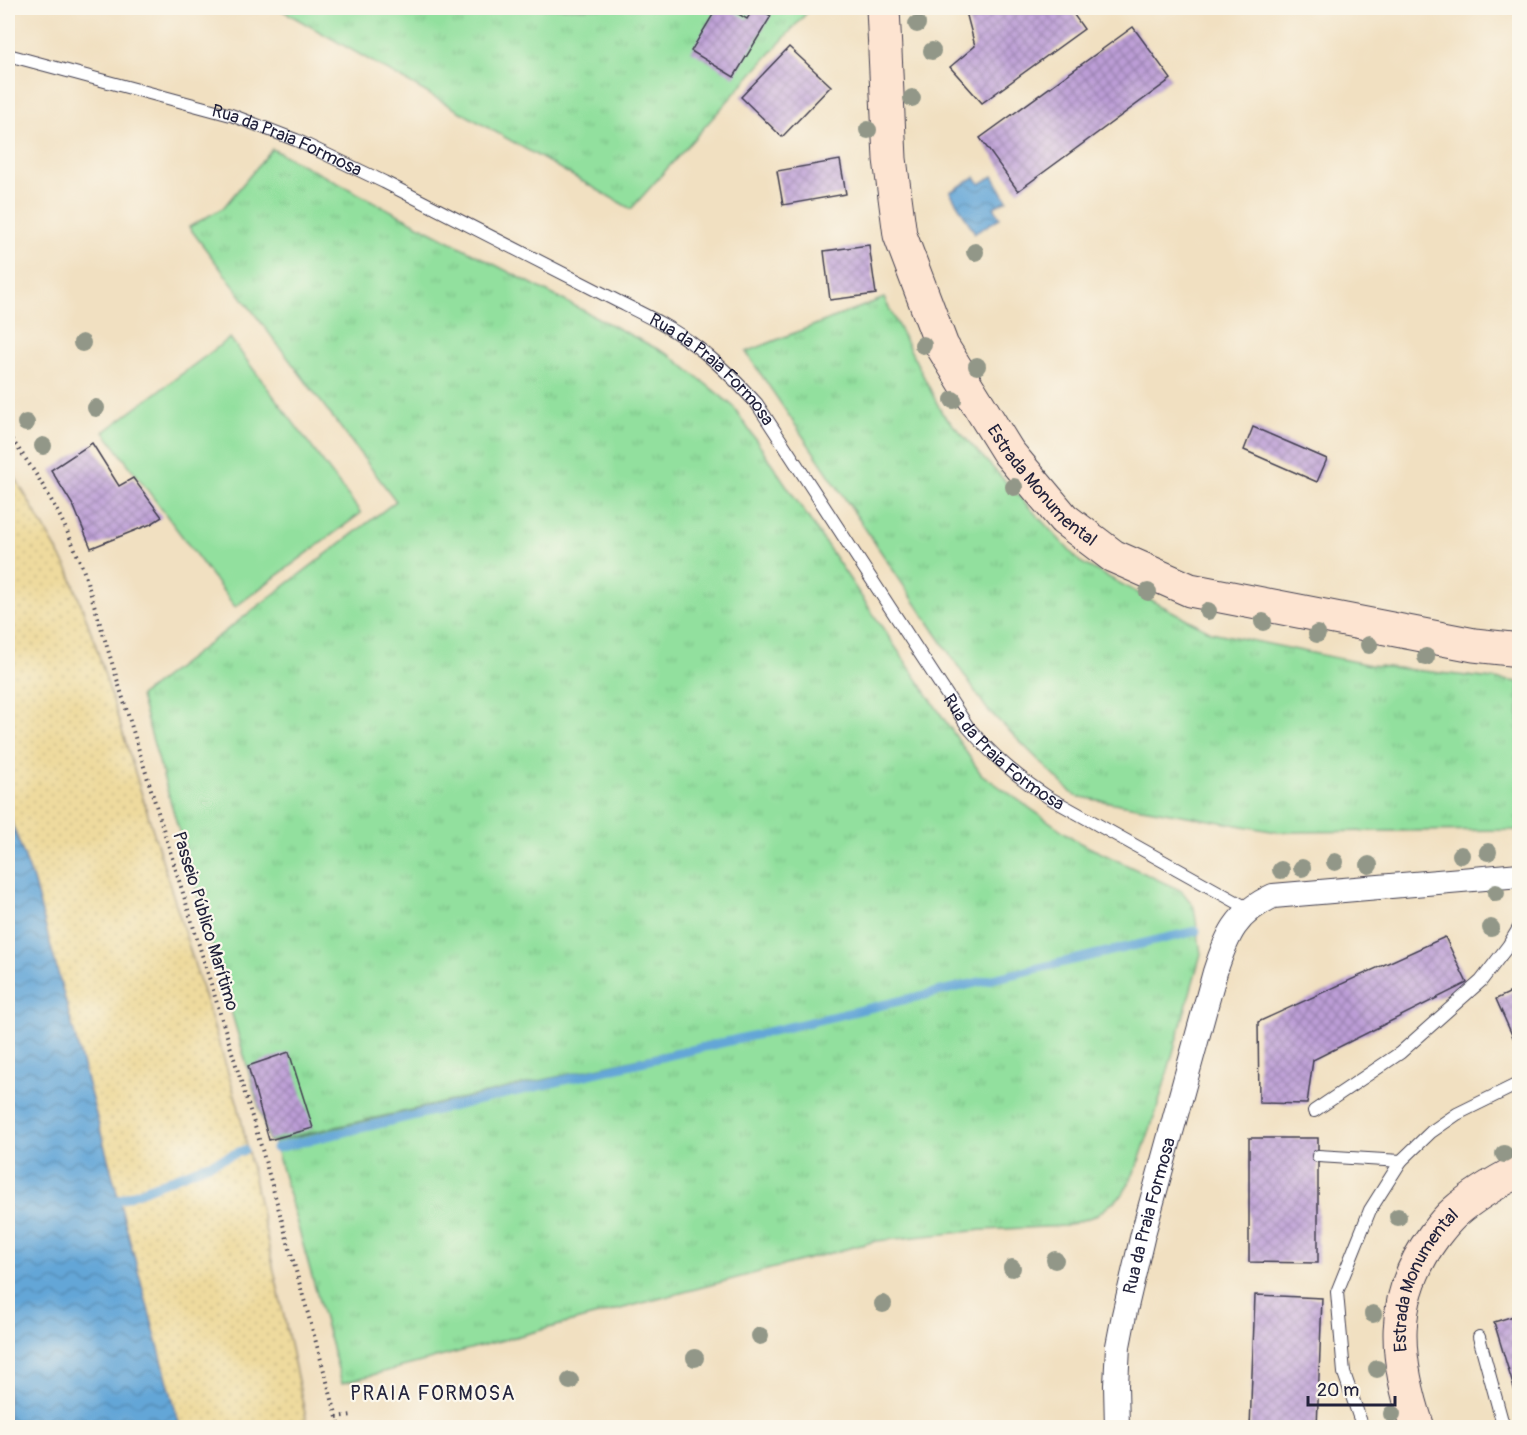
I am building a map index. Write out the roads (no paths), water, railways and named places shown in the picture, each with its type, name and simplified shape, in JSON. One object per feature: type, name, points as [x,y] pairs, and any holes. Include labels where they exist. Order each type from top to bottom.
[{"type":"main road","name":"Estrada Monumental","points":[[883,8],[890,159],[900,235],[942,346],[1008,452],[1064,519],[1113,556],[1190,590],[1474,645],[1520,650]]},
{"type":"main road","name":"Estrada Monumental","points":[[1418,1428],[1400,1359],[1402,1306],[1409,1281],[1423,1251],[1454,1213],[1492,1184],[1520,1170]]},
{"type":"street","name":"Rua da Praia Formosa","points":[[1117,1428],[1118,1346],[1143,1234],[1225,941],[1232,929],[1249,909],[1273,896],[1283,894],[1520,874]]},
{"type":"lane","name":"Rua da Praia Formosa","points":[[8,55],[231,115],[296,140],[384,182],[658,322],[697,346],[732,376],[757,404],[969,727],[991,753],[1017,777],[1048,797],[1249,909]]},
{"type":"lane","points":[[1314,1111],[1400,1053],[1473,988],[1501,955],[1520,926]]},
{"type":"lane","points":[[1363,1428],[1344,1373],[1337,1292],[1370,1210],[1401,1161],[1431,1132],[1457,1114],[1520,1083]]},
{"type":"lane","points":[[1318,1156],[1401,1161]]},
{"type":"lane","points":[[1479,1337],[1504,1428]]},
{"type":"water","points":[[993,176],[1007,200],[994,207],[1000,218],[975,233],[950,192],[975,177],[980,184]]},
{"type":"water","points":[[8,813],[33,880],[180,1427],[8,1427]]},
{"type":"waterway","points":[[276,1148],[1196,931]]},
{"type":"waterway","points":[[119,1200],[244,1150]]},
{"type":"district","name":"PRAIA FORMOSA","points":[[433,1393]]}]
